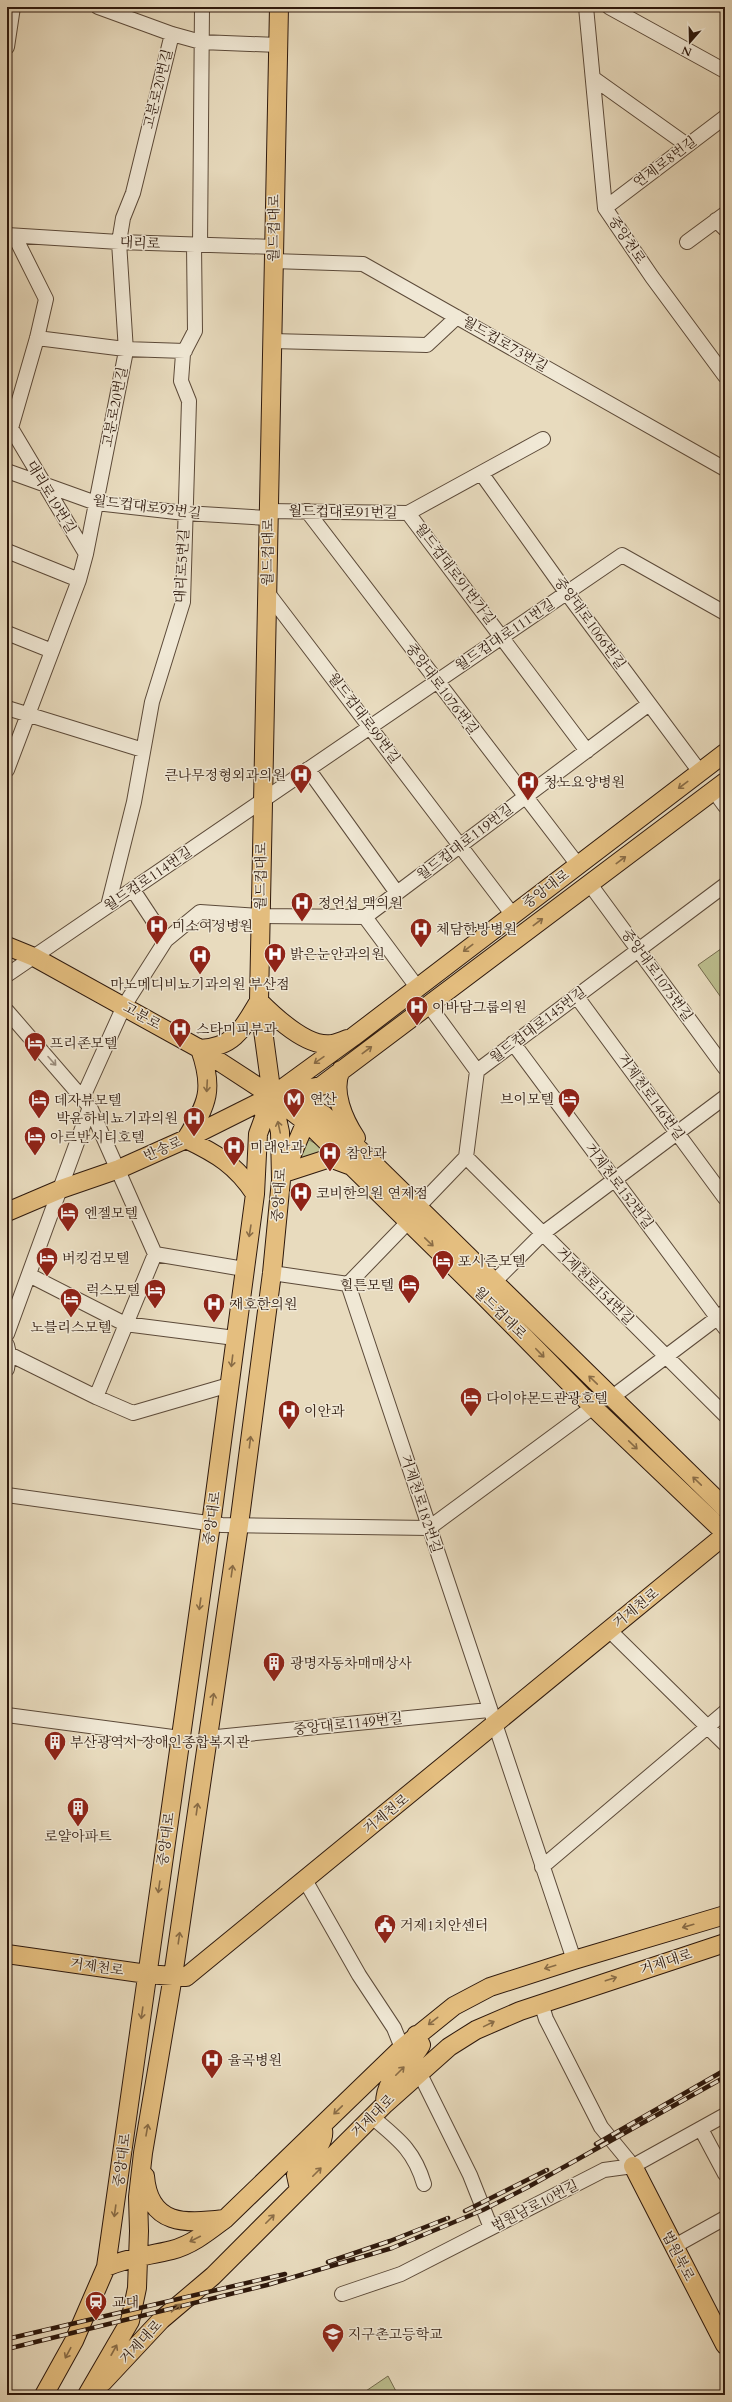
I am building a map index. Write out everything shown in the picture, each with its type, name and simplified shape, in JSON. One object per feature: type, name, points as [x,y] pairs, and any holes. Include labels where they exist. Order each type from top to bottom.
[{"type":"main road","name":"월드컵대로","points":[[279,7],[258,1000],[272,1096],[308,1115],[352,1166],[493,1282],[725,1508]]},
{"type":"main road","name":"중앙대로","points":[[138,2197],[143,2153],[173,1976],[207,1738],[224,1525],[229,1385],[255,1194],[258,1134],[272,1096],[353,1037],[512,914],[725,753]]},
{"type":"main road","name":"중앙대로","points":[[272,1096],[299,1092],[321,1086],[719,786]]},
{"type":"main road","name":"고분로","points":[[7,946],[34,957],[200,1049],[272,1096]]},
{"type":"main road","points":[[255,1194],[231,1164],[186,1139],[204,1110],[209,1086],[206,1066],[200,1049],[216,1048],[228,1042],[242,1029],[258,1000],[290,1030],[311,1040],[330,1044],[353,1037]]},
{"type":"main road","points":[[341,1070],[337,1087],[344,1116],[370,1161]]},
{"type":"main road","points":[[283,1176],[321,1086]]},
{"type":"main road","name":"중앙대로","points":[[44,2395],[74,2341],[106,2267],[180,1738],[224,1525],[272,1273],[283,1176],[280,1132],[272,1096]]},
{"type":"main road","name":"반송로","points":[[7,1212],[61,1189],[118,1169],[186,1139],[272,1096]]},
{"type":"main road","name":"월드컵대로","points":[[308,1115],[324,1115],[370,1161],[412,1215],[593,1407],[725,1534]]},
{"type":"main road","points":[[283,1176],[330,1158],[352,1166]]},
{"type":"main road","name":"거제천로","points":[[7,1954],[147,1974],[186,1977],[305,1880],[491,1717],[609,1630],[725,1534]]},
{"type":"main road","name":"거제대로","points":[[106,2267],[126,2258],[173,2250],[198,2238],[225,2219],[416,2035],[448,2010],[471,1996],[510,1980],[725,1915]]},
{"type":"main road","name":"거제대로","points":[[88,2395],[138,2347],[161,2320],[213,2276],[385,2104],[419,2072],[449,2047],[476,2030],[541,2003],[725,1943]]},
{"type":"main road","points":[[385,2104],[385,2091],[390,2080],[415,2056],[421,2046],[416,2035]]},
{"type":"main road","points":[[299,2189],[296,2175],[301,2165],[321,2144],[324,2136],[322,2126]]},
{"type":"main road","points":[[143,2153],[146,2182],[150,2198],[157,2208],[179,2222],[225,2219]]},
{"type":"main road","name":"법원북로","points":[[633,2166],[673,2247],[725,2343]]},
{"type":"main road","name":"거제대로","points":[[88,2395],[130,2321],[137,2288],[139,2231],[138,2197]]},
{"type":"street","points":[[7,47],[13,7]]},
{"type":"street","points":[[98,7],[172,34],[201,42],[278,45]]},
{"type":"street","name":"대리로5번길","points":[[108,906],[134,802],[152,702],[183,602],[189,402],[181,381],[185,351],[194,332],[202,7]]},
{"type":"street","name":"중앙천로","points":[[586,7],[605,208],[652,277],[723,369]]},
{"type":"street","points":[[609,7],[725,71]]},
{"type":"street","name":"고분로20번길","points":[[7,770],[79,580],[86,554],[126,349],[119,242],[122,218],[133,193],[172,34]]},
{"type":"street","points":[[593,78],[687,145]]},
{"type":"street","name":"연제로8번길","points":[[605,208],[725,117]]},
{"type":"street","points":[[687,242],[722,221]]},
{"type":"street","name":"대리로","points":[[11,236],[197,245],[274,254]]},
{"type":"street","name":"대리로19번길","points":[[11,236],[46,299],[38,338],[11,428],[86,554]]},
{"type":"street","name":"월드컵로73번길","points":[[274,254],[363,264],[725,469]]},
{"type":"street","points":[[272,341],[427,345],[457,317]]},
{"type":"street","points":[[38,338],[126,349],[185,351]]},
{"type":"street","name":"월드컵대로91번길","points":[[268,515],[307,512],[408,513],[543,439]]},
{"type":"street","name":"월드컵대로92번길","points":[[7,471],[45,486],[96,503],[185,513],[268,515]]},
{"type":"street","name":"중앙대로1066번길","points":[[481,473],[566,592],[700,772]]},
{"type":"street","name":"중앙대로1076번길","points":[[307,512],[578,865]]},
{"type":"street","name":"월드컵대로91번가길","points":[[408,513],[587,751]]},
{"type":"street","points":[[7,552],[79,580]]},
{"type":"street","name":"월드컵대로111번길","points":[[262,802],[622,554],[725,613]]},
{"type":"street","name":"월드컵대로99번길","points":[[267,592],[371,726],[512,914]]},
{"type":"street","points":[[7,632],[52,651]]},
{"type":"street","name":"월드컵대로119번길","points":[[365,917],[649,704]]},
{"type":"street","points":[[7,708],[27,716],[143,750]]},
{"type":"street","points":[[308,769],[397,893]]},
{"type":"street","points":[[719,786],[725,806]]},
{"type":"street","name":"월드컵로114번길","points":[[7,975],[262,802]]},
{"type":"street","name":"중앙대로1075번길","points":[[589,883],[725,1068]]},
{"type":"street","name":"월드컵대로145번길","points":[[466,1157],[477,1071],[725,885]]},
{"type":"street","points":[[133,890],[166,940]]},
{"type":"street","points":[[7,1334],[61,1189],[87,1102],[124,1006],[166,940],[200,912],[260,916],[365,917],[417,987]]},
{"type":"street","name":"거제천로146번길","points":[[577,997],[725,1198]]},
{"type":"street","points":[[428,1004],[477,1071]]},
{"type":"street","points":[[7,1011],[87,1102],[155,1254],[96,1397]]},
{"type":"street","name":"거제천로152번길","points":[[513,1044],[614,1180],[722,1319]]},
{"type":"street","points":[[493,1282],[542,1234],[725,1097]]},
{"type":"street","points":[[272,1273],[348,1284],[466,1157]]},
{"type":"street","name":"거제천로154번길","points":[[466,1157],[725,1415]]},
{"type":"street","points":[[155,1254],[244,1269]]},
{"type":"street","points":[[29,1275],[125,1324],[235,1338]]},
{"type":"street","name":"거제천로182번길","points":[[348,1284],[491,1717],[574,1960]]},
{"type":"street","points":[[611,1398],[666,1356],[722,1319]]},
{"type":"street","points":[[7,1369],[8,1348],[96,1397],[133,1413],[229,1385]]},
{"type":"street","points":[[7,1494],[224,1525],[428,1528],[593,1407]]},
{"type":"street","points":[[609,1630],[725,1744]]},
{"type":"street","points":[[542,1867],[725,1712]]},
{"type":"street","points":[[7,1715],[180,1738]]},
{"type":"street","name":"중앙대로1149번길","points":[[207,1738],[491,1717]]},
{"type":"street","points":[[305,1880],[359,1974],[394,2028],[402,2048]]},
{"type":"street","points":[[541,2003],[546,2019],[600,2127],[633,2166]]},
{"type":"street","points":[[419,2072],[470,2175],[492,2228]]},
{"type":"street","name":"법원남로10번길","points":[[342,2294],[401,2274],[604,2170],[633,2166],[725,2115]]},
{"type":"street","points":[[372,2117],[416,2160],[424,2184]]},
{"type":"street","points":[[701,2129],[725,2174]]},
{"type":"street","points":[[673,2247],[725,2218]]},
{"type":"green space","points":[[725,946],[725,1003],[698,965]]},
{"type":"green space","points":[[306,1138],[326,1150],[299,1163],[301,1148]]},
{"type":"green space","points":[[388,2376],[398,2395],[360,2395]]},
{"type":"railway","points":[[596,2144],[725,2070]]},
{"type":"railway","points":[[7,2349],[267,2285],[392,2248],[483,2210],[528,2187],[725,2077]]},
{"type":"railway","points":[[465,2211],[547,2170]]},
{"type":"railway","points":[[328,2262],[390,2241],[448,2218]]},
{"type":"railway","points":[[7,2339],[285,2274]]},
{"type":"place","name":"큰나무정형외과의원","points":[[301,794]]},
{"type":"place","name":"청노요양병원","points":[[528,802]]},
{"type":"place","name":"정언섭 맥의원","points":[[302,922]]},
{"type":"place","name":"미소여성병원","points":[[157,946]]},
{"type":"place","name":"체담한방병원","points":[[421,948]]},
{"type":"place","name":"밝은눈안과의원","points":[[275,974]]},
{"type":"place","name":"마노메디비뇨기과의원 부산점","points":[[200,976]]},
{"type":"place","name":"이바담그룹의원","points":[[417,1026]]},
{"type":"place","name":"스타미피부과","points":[[180,1048]]},
{"type":"place","name":"프리존모텔","points":[[35,1062]]},
{"type":"place","name":"연산","points":[[294,1118]]},
{"type":"place","name":"브이모텔","points":[[569,1118]]},
{"type":"place","name":"데자뷰모텔","points":[[39,1120]]},
{"type":"place","name":"박윤하비뇨기과의원","points":[[194,1138]]},
{"type":"place","name":"아르반시티호텔","points":[[35,1156]]},
{"type":"place","name":"미래안과","points":[[234,1166]]},
{"type":"place","name":"참안과","points":[[330,1172]]},
{"type":"place","name":"코비한의원 연제점","points":[[301,1212]]},
{"type":"place","name":"엔젤모텔","points":[[68,1232]]},
{"type":"place","name":"버킹검모텔","points":[[47,1278]]},
{"type":"place","name":"포시즌모텔","points":[[443,1280]]},
{"type":"place","name":"힐튼모텔","points":[[409,1304]]},
{"type":"place","name":"럭스모텔","points":[[155,1310]]},
{"type":"place","name":"노블리스모텔","points":[[71,1318]]},
{"type":"place","name":"재호한의원","points":[[214,1324]]},
{"type":"place","name":"다이야몬드관광호텔","points":[[471,1418]]},
{"type":"place","name":"이안과","points":[[289,1430]]},
{"type":"place","name":"광명자동차매매상사","points":[[274,1682]]},
{"type":"place","name":"부산광역시 장애인종합복지관","points":[[55,1762]]},
{"type":"place","name":"로얄아파트","points":[[78,1828]]},
{"type":"place","name":"거제1치안센터","points":[[385,1944]]},
{"type":"place","name":"율곡병원","points":[[212,2080]]},
{"type":"place","name":"교대","points":[[96,2322]]},
{"type":"place","name":"지구촌고등학교","points":[[333,2354]]}]
